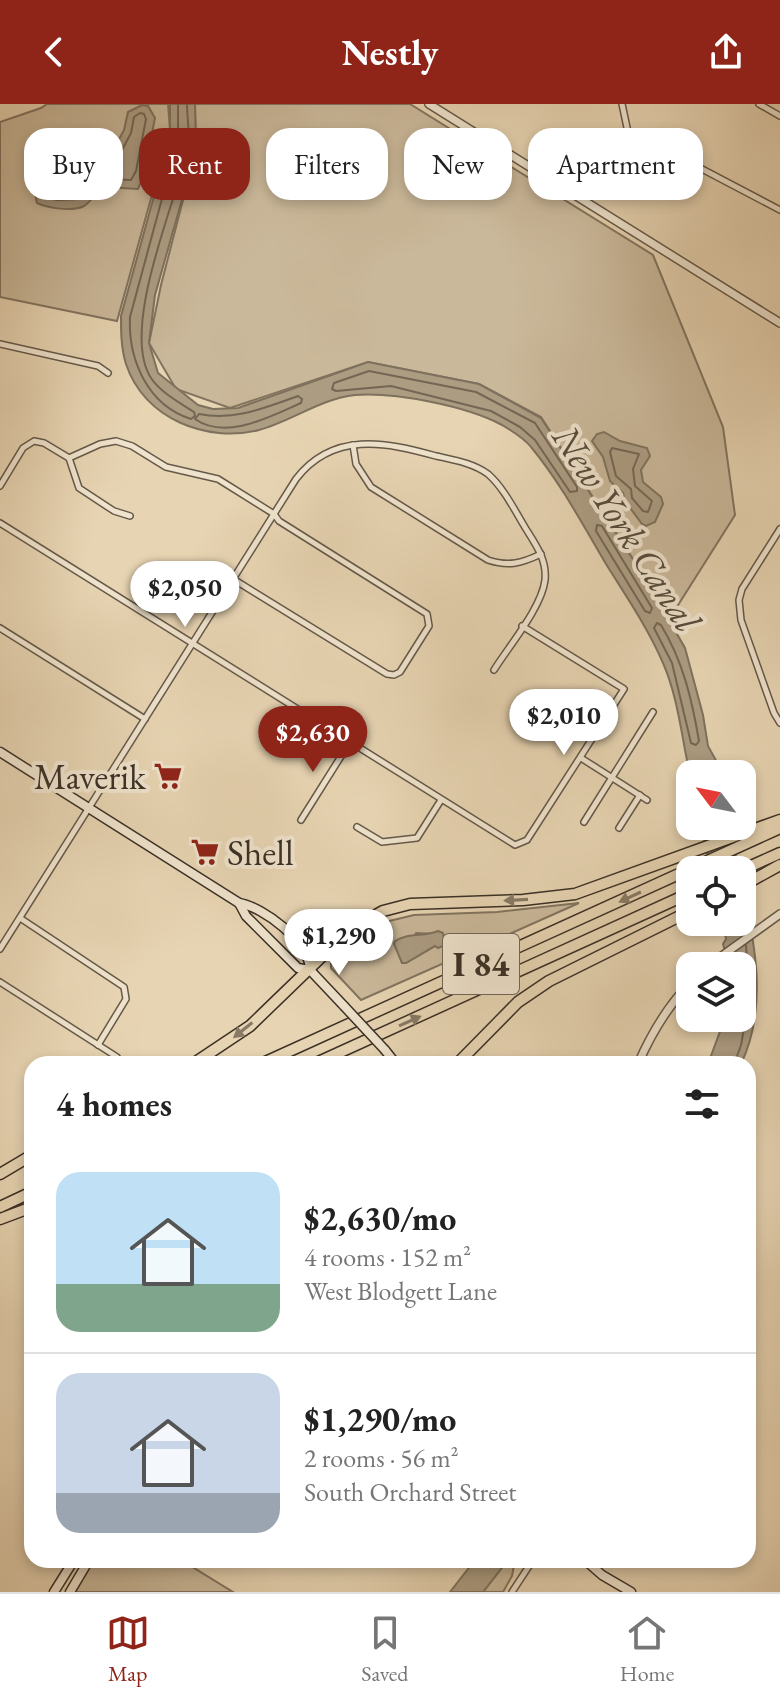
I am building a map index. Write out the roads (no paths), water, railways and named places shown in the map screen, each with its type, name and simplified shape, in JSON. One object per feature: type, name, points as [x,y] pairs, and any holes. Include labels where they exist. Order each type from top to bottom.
[{"type":"highway","points":[[756,832],[780,820]]},
{"type":"highway","name":"I 84","points":[[756,835],[780,828]]},
{"type":"highway","points":[[205,1056],[250,1026],[346,934],[369,918],[396,907],[423,902],[523,900],[575,894],[698,849],[740,840]]},
{"type":"highway","name":"I 84","points":[[279,1056],[701,864],[740,840]]},
{"type":"highway","points":[[756,864],[780,853]]},
{"type":"highway","points":[[756,878],[780,865]]},
{"type":"highway","name":"I 84","points":[[332,1056],[676,899]]},
{"type":"highway","points":[[465,1056],[510,1010],[549,981],[676,918]]},
{"type":"highway","points":[[298,942],[315,945],[346,934]]},
{"type":"highway","points":[[0,1176],[24,1160]]},
{"type":"highway","points":[[0,1176],[24,1167]]},
{"type":"highway","points":[[0,1207],[24,1196]]},
{"type":"highway","points":[[0,1219],[24,1210]]},
{"type":"main road","points":[[0,752],[239,903],[254,906],[275,920],[298,942],[310,959],[310,970]]},
{"type":"main road","points":[[239,903],[246,916],[298,968],[310,970],[390,1056]]},
{"type":"main road","points":[[54,1592],[69,1568]]},
{"type":"main road","points":[[70,1592],[84,1568]]},
{"type":"main road","points":[[594,1568],[631,1592]]},
{"type":"street","points":[[429,104],[528,166]]},
{"type":"street","points":[[622,104],[627,128]]},
{"type":"street","points":[[759,104],[780,116]]},
{"type":"street","points":[[703,170],[780,210]]},
{"type":"street","points":[[583,200],[780,323]]},
{"type":"street","points":[[0,344],[98,366],[108,373]]},
{"type":"street","points":[[0,486],[23,448],[34,441],[44,443],[69,458],[79,488],[114,511],[130,516]]},
{"type":"street","points":[[69,458],[100,444],[116,441],[166,467],[218,479],[427,614],[429,626],[400,672],[387,674],[233,579]]},
{"type":"street","points":[[0,949],[274,514],[305,467],[317,459],[353,445],[394,444],[481,469],[499,486],[541,554],[545,576],[543,588],[494,670]]},
{"type":"street","points":[[353,445],[356,464],[371,487],[488,560],[509,565],[541,554]]},
{"type":"street","points":[[0,523],[510,844],[518,845],[527,840],[624,689],[522,626]]},
{"type":"street","points":[[780,529],[742,589],[739,600],[741,620],[780,723]]},
{"type":"street","points":[[0,628],[145,719]]},
{"type":"street","points":[[584,822],[653,712]]},
{"type":"street","points":[[301,820],[350,742]]},
{"type":"street","points":[[581,758],[647,800]]},
{"type":"street","points":[[619,828],[640,795]]},
{"type":"street","points":[[357,827],[382,842],[417,838],[441,800]]},
{"type":"street","points":[[724,952],[780,914]]},
{"type":"street","points":[[20,918],[124,987],[126,999],[98,1045]]},
{"type":"street","points":[[0,982],[115,1056]]},
{"type":"street","points":[[642,1056],[655,1029],[676,999]]},
{"type":"street","points":[[512,1592],[528,1568]]},
{"type":"water","points":[[170,104],[195,104],[196,128],[170,128]]},
{"type":"water","points":[[142,105],[148,106],[155,118],[153,128],[139,128],[138,189],[123,188],[123,132],[128,112]]},
{"type":"water","points":[[36,200],[91,200],[73,209],[37,203]]},
{"type":"water","points":[[153,200],[182,200],[155,295],[149,343],[158,373],[198,405],[213,409],[238,408],[368,362],[479,384],[541,418],[640,570],[685,648],[708,746],[716,760],[687,760],[672,690],[651,637],[552,475],[528,444],[514,432],[487,418],[451,406],[371,395],[342,397],[259,430],[219,433],[199,429],[162,412],[135,383],[122,346],[121,316]]},
{"type":"water","points":[[604,432],[620,441],[647,448],[650,456],[641,470],[643,482],[661,497],[663,504],[655,522],[646,526],[642,524],[625,501],[623,493],[610,481],[603,457],[592,441],[597,434]]},
{"type":"water","points":[[704,840],[732,840],[736,856],[708,856]]},
{"type":"water","points":[[438,931],[443,933],[445,945],[435,946],[402,963],[395,941]]},
{"type":"water","points":[[725,936],[752,936],[755,952],[725,952],[723,944]]},
{"type":"water","points":[[720,1032],[751,1032],[744,1056],[711,1056]]},
{"type":"water","points":[[469,1568],[502,1568],[483,1592],[450,1592]]},
{"type":"place","name":"Maverik","points":[[168,776]]},
{"type":"place","name":"Shell","points":[[205,852]]},
{"type":"water label","name":"New York Canal","points":[[627,528]]}]
